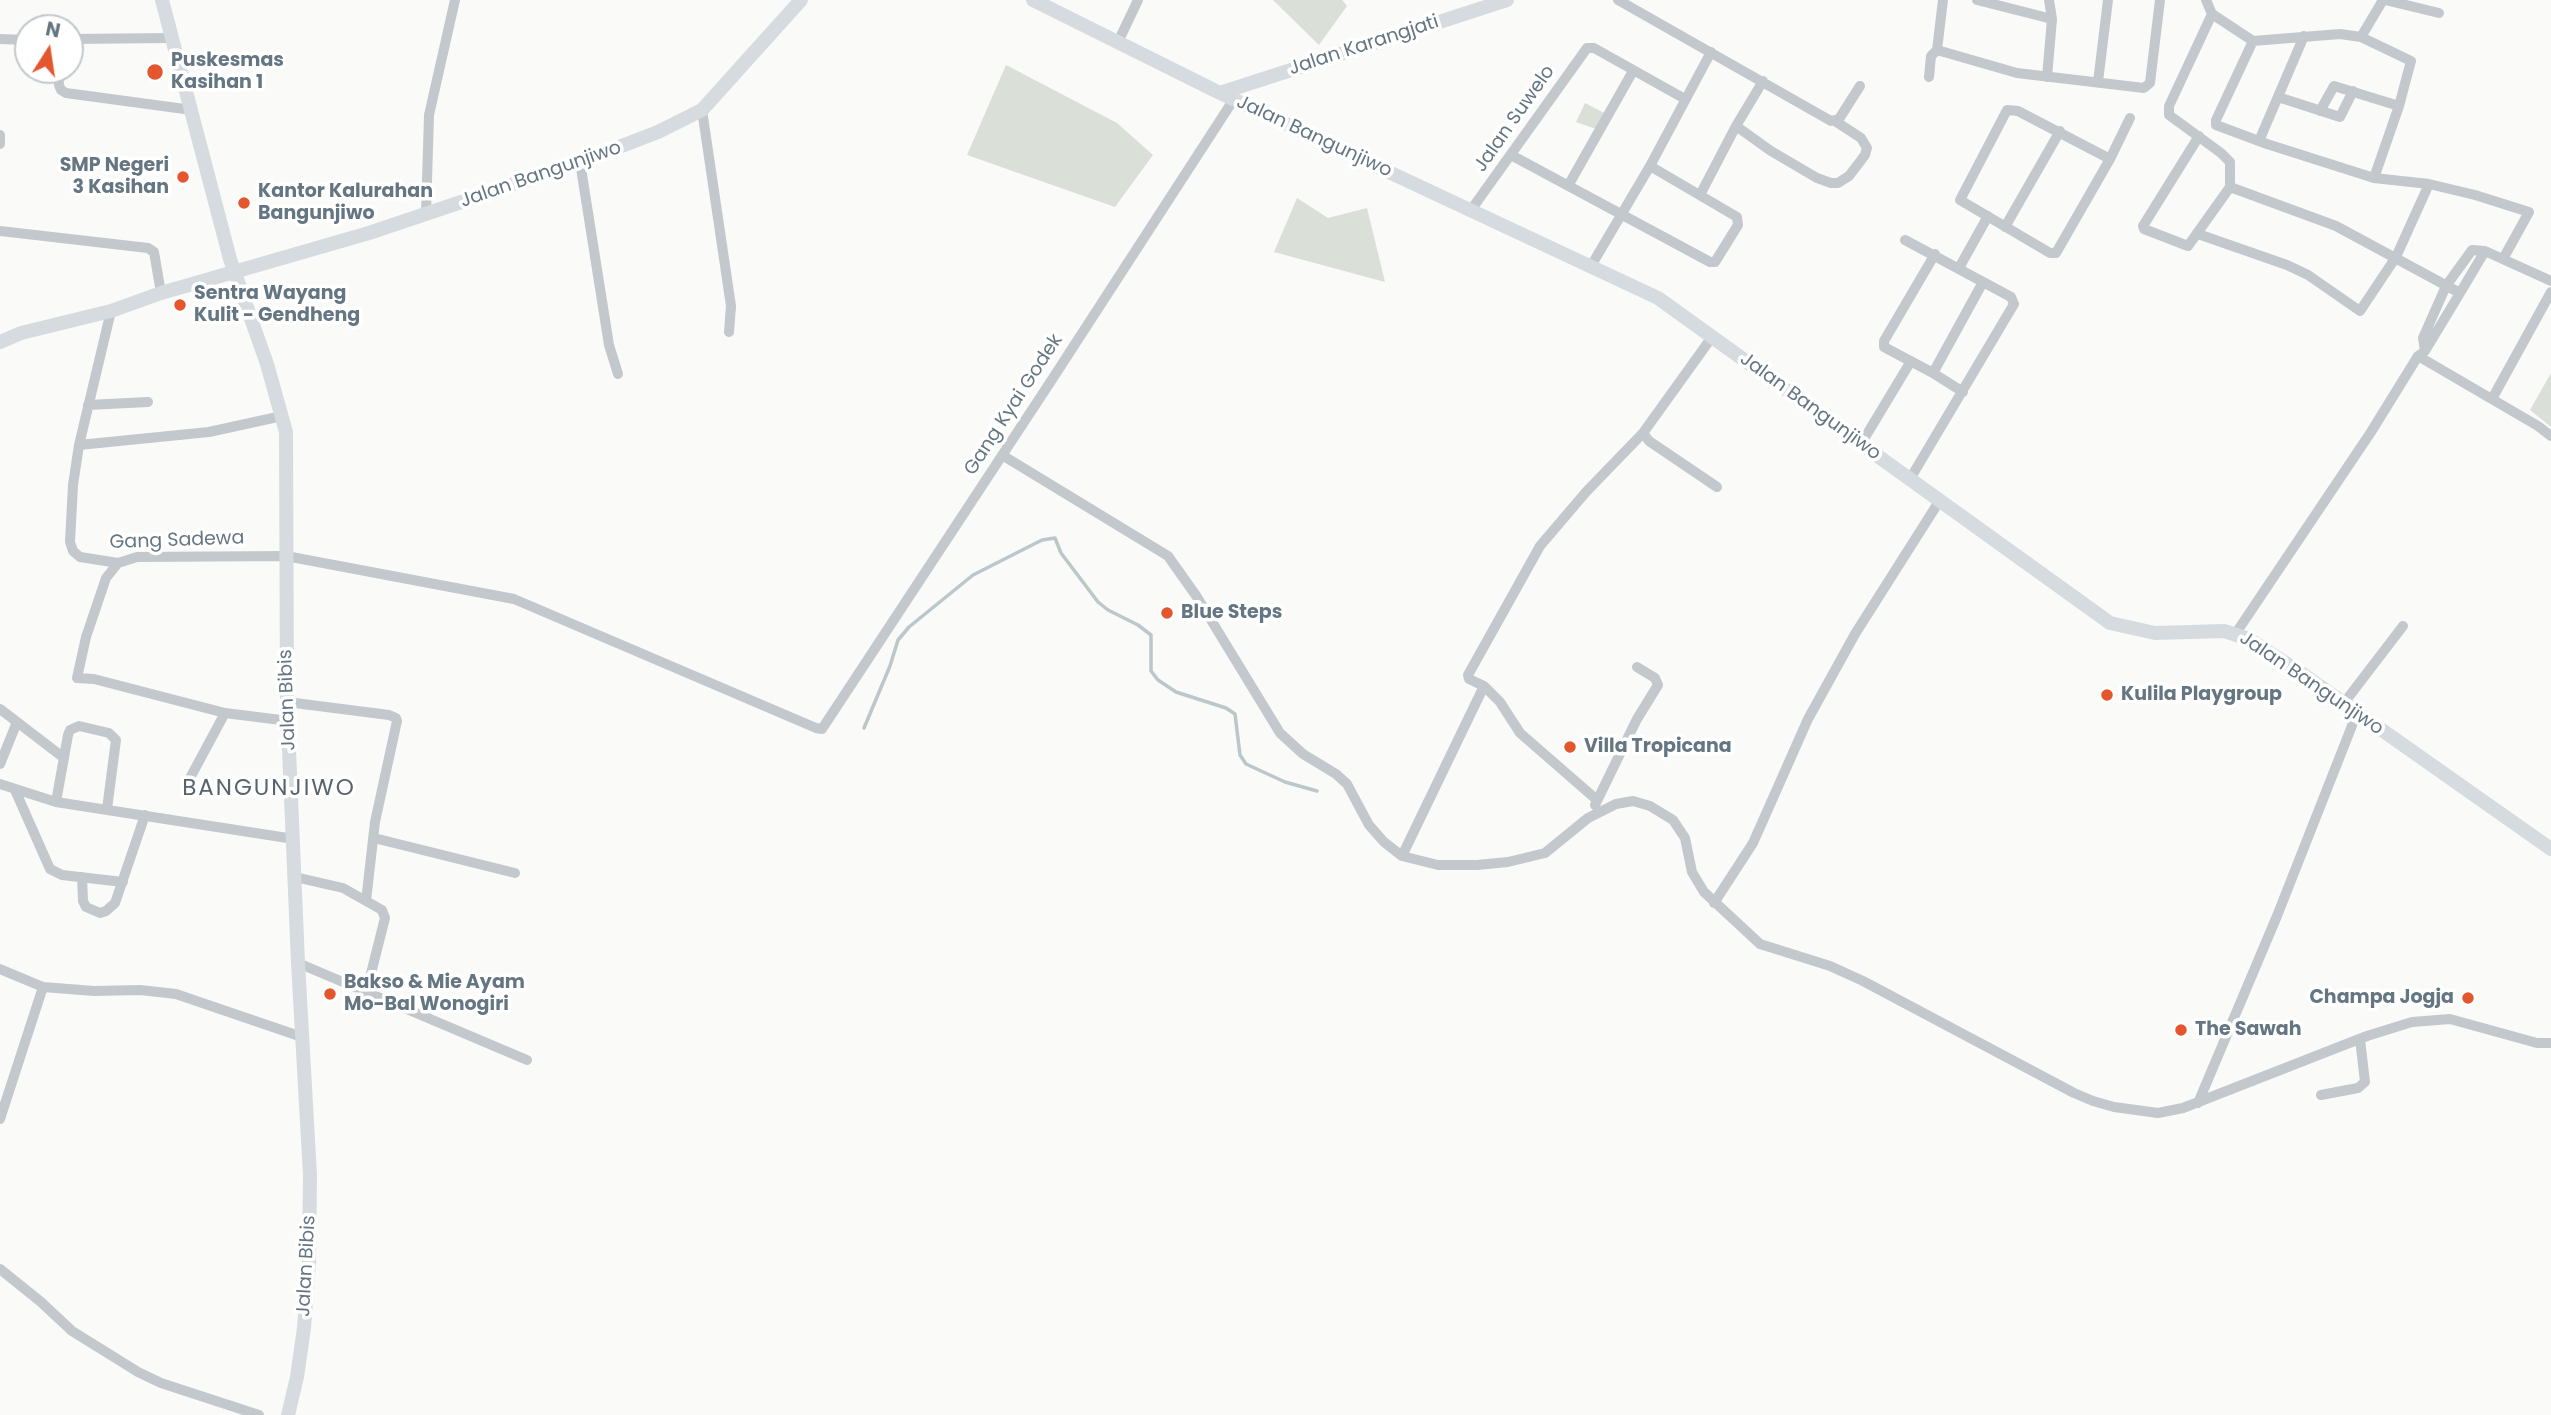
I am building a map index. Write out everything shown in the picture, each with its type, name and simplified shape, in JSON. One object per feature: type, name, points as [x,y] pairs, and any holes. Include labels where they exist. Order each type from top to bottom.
[{"type":"main road","name":"Jalan Bibis","points":[[162,0],[234,272],[267,365],[286,432],[287,702],[310,1175],[309,1264],[297,1377],[288,1415]]},
{"type":"main road","name":"Jalan Bangunjiwo","points":[[0,342],[21,333],[111,311],[161,293],[426,214],[580,162],[658,132],[702,110],[801,0]]},
{"type":"main road","name":"Jalan Bangunjiwo","points":[[1033,0],[1227,96],[1658,298],[2110,623],[2155,633],[2212,630],[2236,633],[2293,667],[2551,849]]},
{"type":"main road","name":"Jalan Karangjati","points":[[1227,96],[1507,0]]},
{"type":"street","points":[[426,214],[429,115],[455,0]]},
{"type":"street","points":[[1118,42],[1138,0]]},
{"type":"street","points":[[1618,0],[1835,121],[1861,138],[1867,148],[1865,155],[1849,176],[1838,183],[1817,178],[1770,151],[1736,126]]},
{"type":"street","points":[[1929,77],[1931,56],[1937,50],[1943,0]]},
{"type":"street","points":[[1977,0],[2052,19]]},
{"type":"street","points":[[2047,78],[2052,19],[2049,0]]},
{"type":"street","points":[[2098,82],[2108,0]]},
{"type":"street","points":[[1937,50],[2017,73],[2144,88],[2148,86],[2160,0]]},
{"type":"street","points":[[2206,0],[2212,14],[2253,41],[2340,34],[2361,37],[2411,61],[2399,106],[2374,178]]},
{"type":"street","points":[[2361,37],[2384,0],[2439,13]]},
{"type":"street","points":[[2199,136],[2143,226],[2144,229],[2188,246],[2230,187],[2230,162],[2199,136],[2169,115],[2169,106],[2212,14]]},
{"type":"street","points":[[2259,141],[2304,36]]},
{"type":"street","points":[[84,39],[171,38]]},
{"type":"street","points":[[2253,41],[2217,125],[2374,178],[2428,184],[2529,212],[2503,259]]},
{"type":"street","name":"Jalan Suwelo","points":[[1471,210],[1587,48],[1594,48],[1633,71]]},
{"type":"street","points":[[1591,266],[1650,166],[1711,52]]},
{"type":"street","points":[[1568,186],[1633,71],[1685,99]]},
{"type":"street","points":[[1700,195],[1763,81]]},
{"type":"street","points":[[59,84],[66,93],[191,110]]},
{"type":"street","points":[[1835,121],[1860,86]]},
{"type":"street","points":[[2320,111],[2332,87],[2337,86],[2399,106]]},
{"type":"street","points":[[2278,97],[2340,117],[2353,91]]},
{"type":"street","name":"Gang Kyai Godek","points":[[822,729],[1002,455],[1227,96]]},
{"type":"street","points":[[2110,159],[2060,131],[2011,109],[2005,112],[1960,200],[2050,253],[2056,253],[2110,159],[2130,118]]},
{"type":"street","points":[[702,110],[731,306],[729,332]]},
{"type":"street","points":[[2006,227],[2060,131]]},
{"type":"street","points":[[0,135],[0,144]]},
{"type":"street","points":[[1511,155],[1710,262],[1715,262],[1739,219],[1650,166]]},
{"type":"street","points":[[580,162],[609,345],[618,374]]},
{"type":"street","points":[[2197,234],[2287,265],[2308,275],[2360,312],[2396,257],[2428,184]]},
{"type":"street","points":[[2230,187],[2336,226],[2460,293]]},
{"type":"street","points":[[1959,268],[1988,216]]},
{"type":"street","points":[[0,230],[148,248],[154,253],[161,293]]},
{"type":"street","points":[[1905,240],[1935,254],[2011,298],[2014,304],[1910,479]]},
{"type":"street","points":[[2422,353],[2423,338],[2445,286],[2472,250],[2485,251],[2551,281]]},
{"type":"street","points":[[2236,633],[2371,432],[2485,251]]},
{"type":"street","points":[[1935,254],[1884,341],[1884,347],[1963,392]]},
{"type":"street","points":[[1933,373],[1983,282]]},
{"type":"street","points":[[2492,399],[2551,292]]},
{"type":"street","points":[[111,311],[79,445],[209,432],[282,416]]},
{"type":"street","points":[[1597,800],[1520,733],[1500,702],[1484,686],[1469,679],[1468,675],[1540,546],[1586,492],[1643,433],[1712,337]]},
{"type":"street","points":[[2422,353],[2551,436]]},
{"type":"street","points":[[1861,444],[1911,361]]},
{"type":"street","points":[[88,405],[148,402]]},
{"type":"street","points":[[1643,433],[1649,440],[1717,487]]},
{"type":"street","name":"Gang Sadewa","points":[[79,445],[70,542],[73,551],[80,557],[118,563],[137,557],[286,555],[514,599],[822,729]]},
{"type":"street","points":[[1002,455],[1168,556],[1280,733],[1303,754],[1347,784],[1369,825],[1384,842],[1402,856],[1438,865],[1508,862],[1545,853],[1588,818],[1616,804],[1633,801],[1650,806],[1673,820],[1685,838],[1692,872],[1704,892],[1760,944],[1830,966],[1863,981],[2093,1101],[2158,1114],[2199,1102],[2360,1038],[2412,1023],[2450,1019],[2537,1043],[2551,1043]]},
{"type":"street","points":[[1714,903],[1753,842],[1808,719],[1855,634],[1940,500]]},
{"type":"street","points":[[118,563],[106,578],[86,637],[77,678],[108,682],[225,713],[289,721]]},
{"type":"street","points":[[2344,703],[2403,626]]},
{"type":"street","points":[[1588,818],[1637,719],[1658,685],[1655,678],[1637,667]]},
{"type":"street","points":[[1402,856],[1484,686]]},
{"type":"street","points":[[287,702],[396,718],[375,822],[366,901]]},
{"type":"street","points":[[0,709],[64,758]]},
{"type":"street","points":[[190,778],[225,713]]},
{"type":"street","points":[[2199,1102],[2277,916],[2357,713]]},
{"type":"street","points":[[0,764],[17,722]]},
{"type":"street","points":[[56,802],[68,735],[74,727],[113,736],[116,745],[107,809]]},
{"type":"street","points":[[0,784],[56,802],[293,839]]},
{"type":"street","points":[[15,790],[50,869],[62,875],[122,882]]},
{"type":"street","points":[[82,877],[83,901],[86,907],[100,913],[115,903],[145,815]]},
{"type":"street","points":[[374,838],[516,873]]},
{"type":"street","points":[[295,877],[343,888],[382,910],[385,918],[366,993]]},
{"type":"street","points":[[298,963],[527,1060]]},
{"type":"street","points":[[0,969],[43,987],[94,991],[140,990],[176,994],[302,1037]]},
{"type":"street","points":[[0,1119],[43,987]]},
{"type":"street","points":[[2321,1095],[2358,1088],[2365,1082],[2360,1038]]},
{"type":"street","points":[[0,1269],[72,1331],[138,1372],[162,1383],[259,1415]]},
{"type":"shaded area","points":[[1273,0],[1342,0],[1347,6],[1319,45]]},
{"type":"shaded area","points":[[1006,65],[1117,123],[1153,155],[1115,207],[967,155]]},
{"type":"shaded area","points":[[1585,103],[1604,113],[1596,129],[1576,122]]},
{"type":"shaded area","points":[[1297,198],[1328,218],[1367,208],[1385,282],[1274,252]]},
{"type":"shaded area","points":[[2551,373],[2551,427],[2530,410]]},
{"type":"waterway","points":[[864,728],[898,640],[909,627],[973,575],[1042,540],[1055,538],[1061,553],[1098,602],[1151,635],[1151,671],[1158,680],[1176,692],[1226,708],[1235,714],[1240,755],[1246,764],[1285,782],[1317,791]]},
{"type":"place","name":"Puskesmas Kasihan 1","points":[[155,72]]},
{"type":"place","name":"SMP Negeri 3 Kasihan","points":[[183,177]]},
{"type":"place","name":"Kantor Kalurahan Bangunjiwo","points":[[244,203]]},
{"type":"place","name":"Sentra Wayang Kulit - Gendheng","points":[[180,305]]},
{"type":"place","name":"Blue Steps","points":[[1167,613]]},
{"type":"place","name":"Kulila Playgroup","points":[[2107,695]]},
{"type":"place","name":"Villa Tropicana","points":[[1570,747]]},
{"type":"place","name":"Bakso & Mie Ayam Mo-Bal Wonogiri","points":[[330,994]]},
{"type":"place","name":"Champa Jogja","points":[[2468,998]]},
{"type":"place","name":"The Sawah","points":[[2181,1030]]},
{"type":"district","name":"BANGUNJIWO","points":[[269,789]]}]
